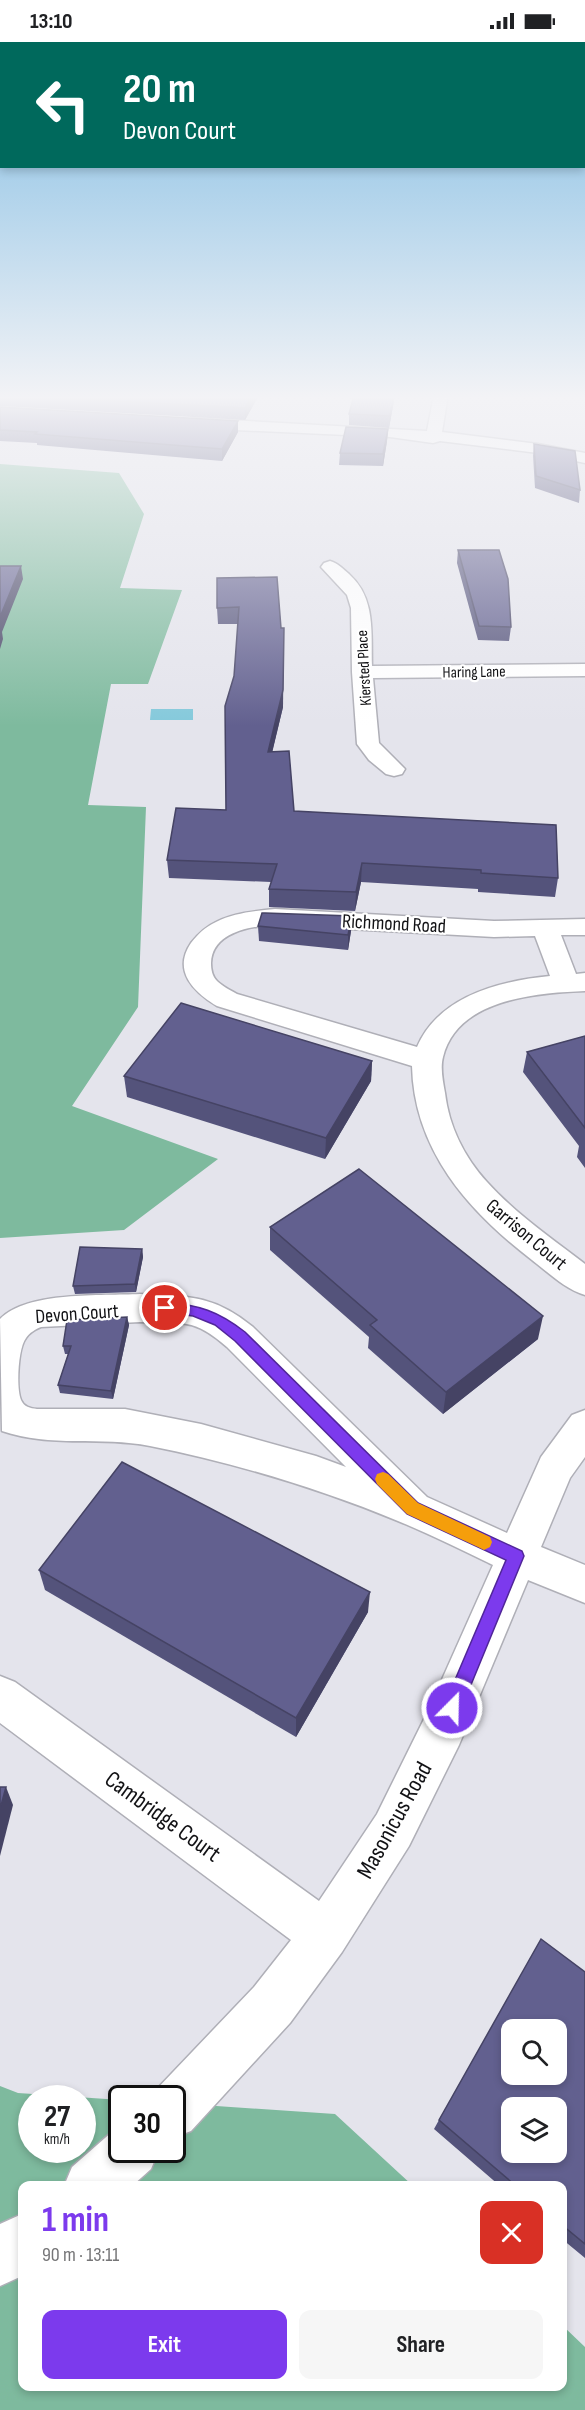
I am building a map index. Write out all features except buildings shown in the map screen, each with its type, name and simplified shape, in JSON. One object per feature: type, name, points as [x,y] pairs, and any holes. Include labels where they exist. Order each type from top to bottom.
[{"type":"street","name":"Kiersted Place","points":[[330,567],[346,580],[356,594],[361,608],[362,672],[368,744],[394,769]]},
{"type":"street","name":"Haring Lane","points":[[362,672],[585,670]]},
{"type":"street","name":"Richmond Road","points":[[427,1060],[227,1000],[208,988],[198,974],[196,960],[201,946],[213,933],[231,924],[275,917],[494,929],[585,927]]},
{"type":"street","points":[[427,1060],[433,1041],[447,1022],[468,1007],[519,988],[576,983],[545,928]]},
{"type":"street","name":"Garrison Court","points":[[427,1060],[433,1110],[441,1137],[463,1174],[494,1210],[585,1282]]},
{"type":"street","name":"Devon Court","points":[[413,1509],[240,1336],[220,1321],[194,1310],[140,1308],[40,1312],[17,1321],[6,1334],[0,1383],[4,1406],[15,1420],[37,1425],[125,1425],[201,1440],[316,1473],[413,1509],[516,1556],[585,1584]]},
{"type":"street","name":"Masonicus Road","points":[[186,2097],[272,2005],[325,1935],[393,1830],[443,1729],[555,1468],[585,1426]]},
{"type":"street","name":"Cambridge Court","points":[[0,1697],[325,1935]]},
{"type":"street","points":[[97,2181],[117,2163]]},
{"type":"street","points":[[0,2258],[18,2245]]},
{"type":"green space","points":[[0,506],[139,506],[144,514],[120,588],[182,590],[148,684],[111,684],[88,805],[146,807],[138,1007],[72,1106],[218,1159],[124,1230],[0,1238]]},
{"type":"green space","points":[[0,2086],[18,2093],[18,2163],[96,2163],[96,2098],[108,2099],[108,2163],[186,2163],[186,2104],[335,2114],[408,2181],[18,2181],[18,2391],[567,2391],[567,2330],[585,2347],[585,2410],[0,2410]]},
{"type":"water","points":[[151,709],[193,709],[193,720],[150,720]]},
{"type":"slow traffic","points":[[383,1479],[413,1509],[484,1542]]},
{"type":"route","points":[[165,1308],[194,1310],[220,1321],[240,1336],[413,1509],[516,1556],[452,1708]]}]
